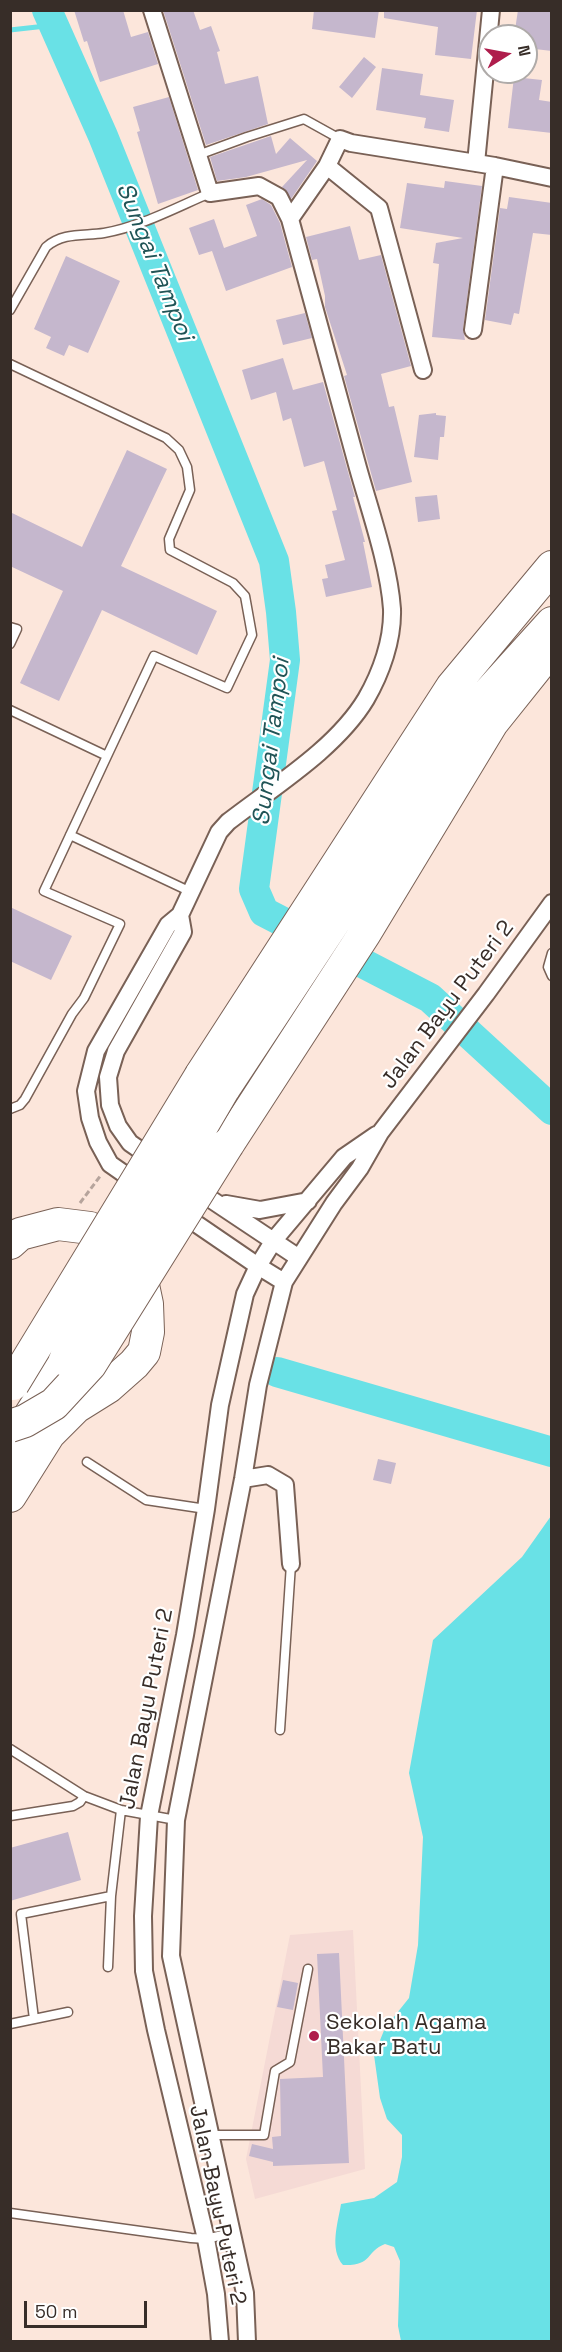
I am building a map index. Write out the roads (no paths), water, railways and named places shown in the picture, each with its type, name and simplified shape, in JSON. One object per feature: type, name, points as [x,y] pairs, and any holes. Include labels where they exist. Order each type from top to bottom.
[{"type":"highway","points":[[12,1386],[201,1075],[452,687],[552,567]]},
{"type":"highway","points":[[10,1447],[65,1360],[223,1090],[484,715],[552,623]]},
{"type":"highway","points":[[10,1426],[54,1404],[90,1365],[228,1144],[365,933],[484,715],[552,648]]},
{"type":"highway","points":[[10,1243],[20,1234],[58,1224],[90,1228],[120,1244],[140,1271],[147,1304],[144,1352],[108,1388],[76,1407],[49,1434],[10,1496]]},
{"type":"street","points":[[152,10],[210,193],[259,186],[279,197],[290,219],[371,513],[387,576],[392,609],[388,645],[382,662],[366,698],[352,720],[329,743],[228,822],[219,832],[180,915],[168,925],[96,1051],[86,1091],[90,1118],[98,1142],[110,1164],[284,1282]]},
{"type":"street","points":[[476,163],[491,10]]},
{"type":"street","points":[[290,219],[327,166],[340,139],[351,143],[495,166],[552,178]]},
{"type":"street","points":[[327,166],[379,208],[423,370]]},
{"type":"street","points":[[473,330],[495,166]]},
{"type":"street","name":"Jalan Bayu Puteri 2","points":[[247,2342],[245,2294],[171,1956],[176,1820],[243,1479],[258,1385],[284,1282],[298,1258],[360,1168],[380,1133],[552,903]]},
{"type":"street","points":[[180,915],[183,932],[116,1051],[108,1077],[110,1105],[118,1126],[130,1143],[298,1258]]},
{"type":"street","name":"Jalan Bayu Puteri 2","points":[[220,2342],[216,2294],[206,2239],[144,1971],[143,1916],[149,1816],[206,1509],[220,1404],[245,1294],[274,1240],[344,1157],[380,1133]]},
{"type":"street","points":[[210,1199],[239,1208],[260,1210],[308,1201]]},
{"type":"street","points":[[243,1479],[268,1475],[285,1485],[291,1564]]},
{"type":"lane","points":[[198,155],[304,119],[340,139]]},
{"type":"lane","points":[[10,310],[46,247],[54,239],[105,233],[129,226],[210,193]]},
{"type":"lane","points":[[10,364],[166,438],[179,450],[187,467],[190,490],[169,539],[170,550],[233,583],[245,596],[252,635],[227,688],[154,656],[44,891],[120,924],[84,998],[72,1014],[25,1099],[20,1106],[10,1109]]},
{"type":"lane","points":[[10,627],[17,629],[10,644]]},
{"type":"lane","points":[[10,710],[107,756]]},
{"type":"lane","points":[[70,835],[191,892]]},
{"type":"lane","points":[[552,953],[548,967],[552,976]]},
{"type":"lane","points":[[87,1462],[146,1500],[206,1509]]},
{"type":"lane","points":[[280,1730],[291,1564]]},
{"type":"lane","points":[[10,1749],[84,1796],[121,1810],[176,1820]]},
{"type":"lane","points":[[10,1816],[73,1806],[84,1796]]},
{"type":"lane","points":[[108,1967],[111,1896],[121,1810]]},
{"type":"lane","points":[[34,2019],[21,1914],[111,1896]]},
{"type":"lane","points":[[210,2135],[264,2135],[275,2071],[290,2062],[308,1969]]},
{"type":"lane","points":[[10,2024],[68,2012]]},
{"type":"lane","points":[[10,2213],[206,2239],[231,2233]]},
{"type":"water","points":[[551,1516],[551,2341],[401,2341],[398,2326],[400,2261],[394,2247],[385,2244],[364,2261],[353,2265],[343,2265],[335,2244],[341,2204],[374,2198],[397,2182],[402,2157],[402,2135],[387,2119],[380,2098],[374,2055],[385,2028],[409,1998],[418,1945],[423,1837],[409,1773],[433,1640],[522,1557]]},
{"type":"waterway","name":"Sungai Tampoi","points":[[47,10],[103,136],[274,561],[285,660],[254,889],[264,912],[430,998],[552,1110]]},
{"type":"waterway","points":[[10,30],[55,25]]},
{"type":"waterway","points":[[277,1372],[552,1452]]},
{"type":"place","name":"Sekolah Agama Bakar Batu","points":[[314,2036]]}]
